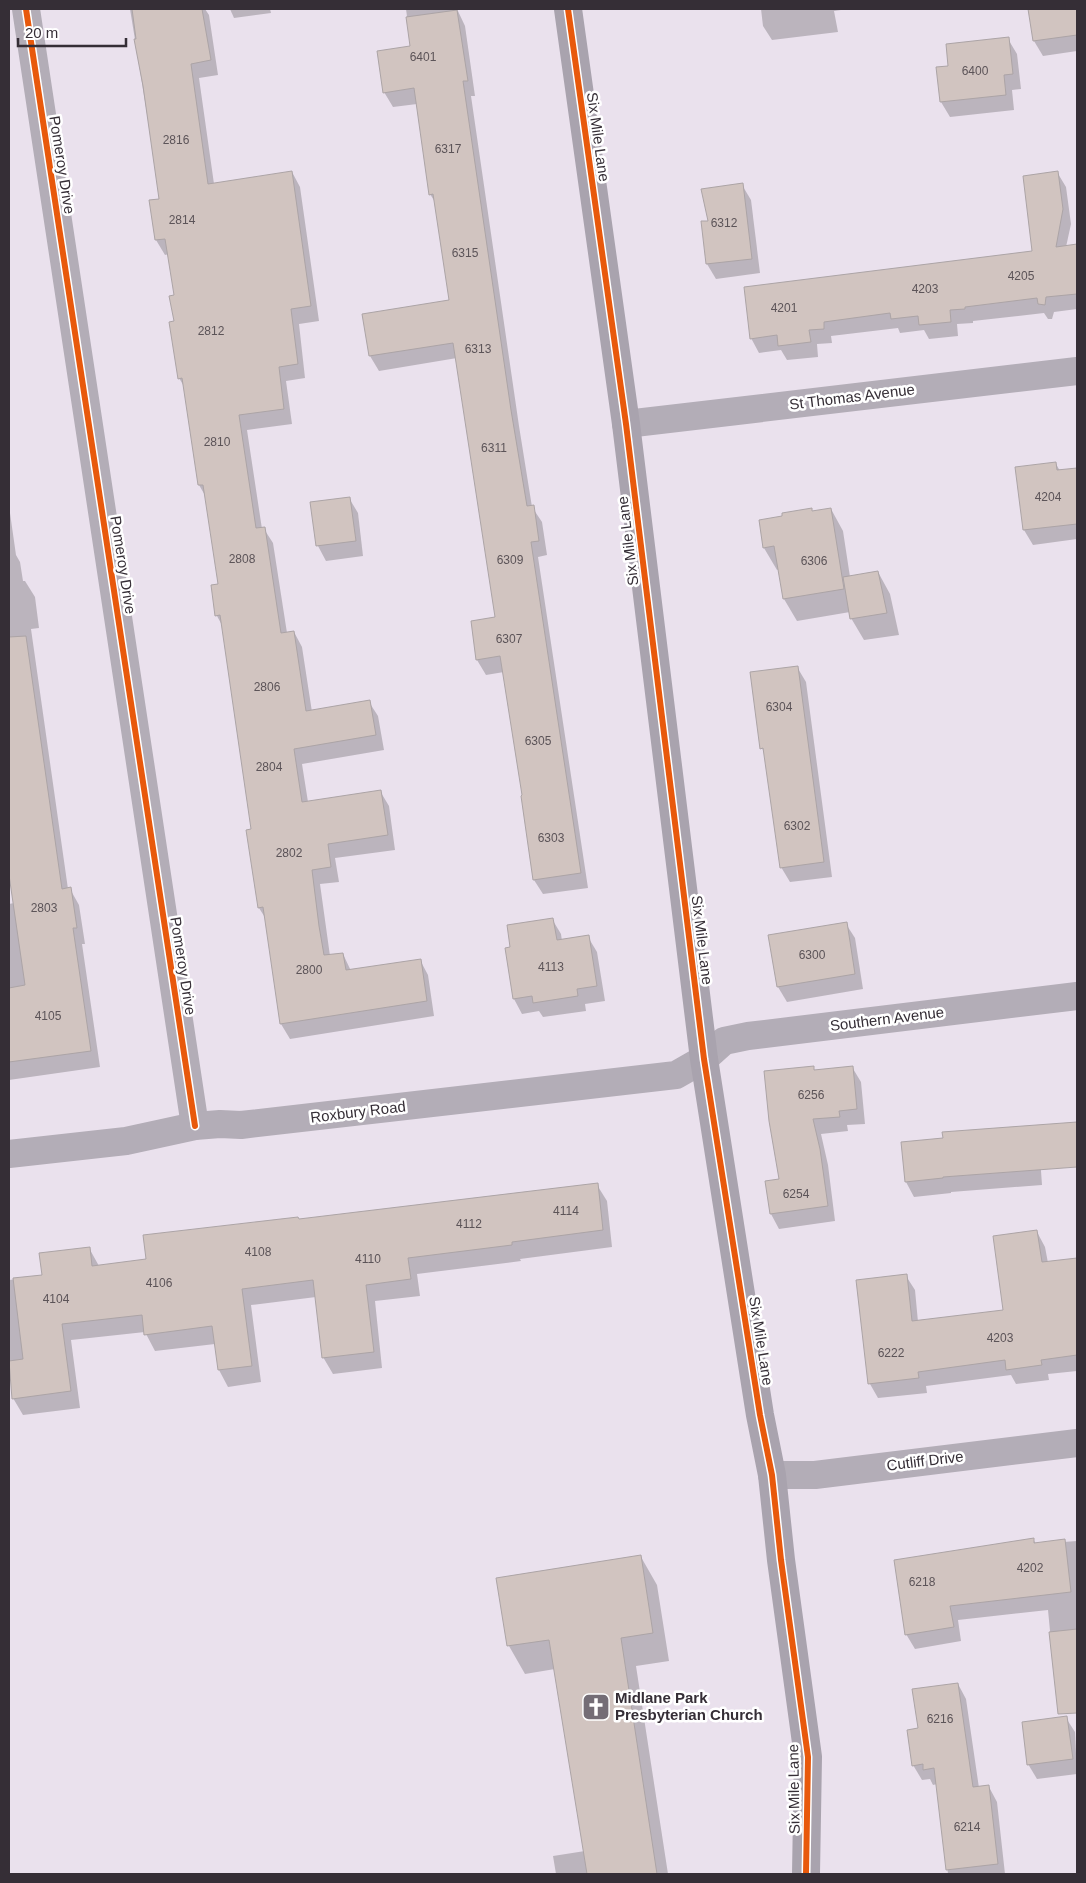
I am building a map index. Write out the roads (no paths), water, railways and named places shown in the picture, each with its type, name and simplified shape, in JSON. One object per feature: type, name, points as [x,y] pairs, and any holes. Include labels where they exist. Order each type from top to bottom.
[{"type":"street","name":"Pomeroy Drive","points":[[26,9],[195,1126]]},
{"type":"street","name":"Six Mile Lane","points":[[568,9],[626,424],[704,1059],[760,1415],[772,1474],[781,1560],[808,1757],[806,1874]]},
{"type":"street","name":"St Thomas Avenue","points":[[626,424],[1077,371]]},
{"type":"street","name":"Southern Avenue","points":[[704,1059],[724,1041],[748,1036],[1077,996]]},
{"type":"street","name":"Roxbury Road","points":[[9,1154],[126,1141],[195,1126],[220,1124],[241,1126],[676,1075],[704,1059]]},
{"type":"street","name":"Cutliff Drive","points":[[772,1474],[815,1475],[1077,1443]]},
{"type":"place","name":"Midlane Park Presbyterian Church","points":[[596,1707]]}]
